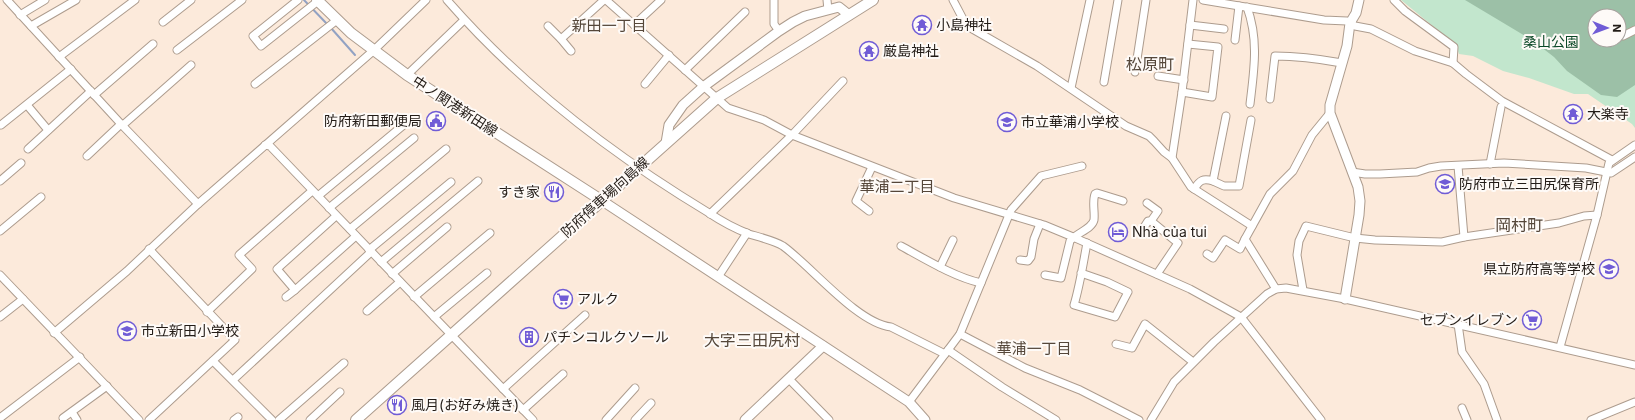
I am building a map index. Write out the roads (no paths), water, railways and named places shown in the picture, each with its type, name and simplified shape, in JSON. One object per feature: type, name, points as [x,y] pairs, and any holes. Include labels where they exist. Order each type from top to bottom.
[{"type":"main road","name":"中ノ関港新田線","points":[[318,0],[337,20],[373,51],[407,75],[601,200]]},
{"type":"main road","name":"防府停車場向島線","points":[[356,420],[717,98],[873,0]]},
{"type":"street","points":[[7,0],[92,93],[198,204]]},
{"type":"street","points":[[20,14],[45,0]]},
{"type":"street","points":[[31,26],[76,0]]},
{"type":"street","points":[[59,57],[135,0]]},
{"type":"street","points":[[163,22],[191,0]]},
{"type":"street","points":[[177,50],[242,0]]},
{"type":"street","points":[[308,8],[299,0],[253,36],[260,46],[308,8],[318,0]]},
{"type":"street","points":[[54,333],[127,271],[198,204],[373,51],[426,0]]},
{"type":"street","points":[[447,0],[482,39],[528,83],[584,128],[638,167],[710,214],[747,233],[782,245],[847,303],[874,321],[947,352],[1056,420]]},
{"type":"street","points":[[561,39],[605,0],[728,108],[764,120],[792,135],[954,198],[1040,224],[1087,243],[1190,289],[1241,317],[1321,420]]},
{"type":"street","points":[[634,25],[661,0]]},
{"type":"street","points":[[774,0],[774,24],[779,31]]},
{"type":"street","points":[[827,0],[828,10]]},
{"type":"street","points":[[953,0],[968,27],[1037,66],[1126,126],[1149,136],[1172,158],[1191,187],[1252,226]]},
{"type":"street","points":[[1071,88],[1090,0]]},
{"type":"street","points":[[1104,82],[1118,0]]},
{"type":"street","points":[[1135,72],[1146,0]]},
{"type":"street","points":[[1172,158],[1184,80],[1193,0]]},
{"type":"street","points":[[1203,0],[1324,20],[1347,21],[1354,26],[1371,29],[1427,56],[1444,59],[1453,63],[1502,101],[1612,160]]},
{"type":"street","points":[[1345,299],[1360,201],[1358,187],[1330,113],[1332,97],[1347,46],[1350,22],[1356,13],[1359,0]]},
{"type":"street","points":[[1394,0],[1405,12],[1454,47],[1453,63]]},
{"type":"street","points":[[666,143],[668,125],[683,105],[703,87],[779,31],[806,16],[839,7],[849,15]]},
{"type":"street","points":[[1235,40],[1243,7]]},
{"type":"street","points":[[1243,7],[1253,30],[1256,51],[1250,104]]},
{"type":"street","points":[[685,70],[744,12]]},
{"type":"street","points":[[255,84],[337,20]]},
{"type":"street","points":[[407,75],[464,20]]},
{"type":"street","points":[[1190,25],[1224,29]]},
{"type":"street","points":[[548,26],[571,51]]},
{"type":"street","points":[[28,149],[92,93],[153,44]]},
{"type":"street","points":[[1182,92],[1212,97],[1218,47],[1188,44]]},
{"type":"street","points":[[645,84],[669,55]]},
{"type":"street","points":[[1270,99],[1275,56],[1317,58],[1342,63]]},
{"type":"street","points":[[87,156],[191,65]]},
{"type":"street","points":[[1,125],[70,69]]},
{"type":"street","points":[[1158,76],[1184,80]]},
{"type":"street","points":[[710,214],[792,135],[843,81]]},
{"type":"street","points":[[27,105],[48,130]]},
{"type":"street","points":[[1490,164],[1501,107]]},
{"type":"street","points":[[1207,254],[1213,258],[1225,240],[1240,249],[1270,194],[1294,171],[1312,135],[1330,113]]},
{"type":"street","points":[[1213,181],[1226,116]]},
{"type":"street","points":[[207,312],[252,270],[239,255],[315,193],[412,118]]},
{"type":"street","points":[[1194,189],[1199,181],[1205,179],[1224,186],[1239,186],[1251,120]]},
{"type":"street","points":[[330,208],[414,138]]},
{"type":"street","points":[[265,145],[270,146],[533,420]]},
{"type":"street","points":[[1560,347],[1597,215],[1607,173],[1608,162],[1635,145]]},
{"type":"street","points":[[350,229],[446,149]]},
{"type":"street","points":[[1352,172],[1365,174],[1385,174],[1417,172],[1429,168],[1504,163],[1586,168],[1611,173],[1635,156]]},
{"type":"street","points":[[0,180],[21,163]]},
{"type":"street","points":[[909,402],[960,334],[1011,210],[1041,176],[1082,166]]},
{"type":"street","points":[[1458,166],[1464,237]]},
{"type":"street","points":[[869,211],[856,201],[872,167]]},
{"type":"street","points":[[381,262],[478,181]]},
{"type":"street","points":[[233,380],[370,251],[451,182]]},
{"type":"street","points":[[1045,275],[1062,278],[1070,241],[1073,237],[1092,224],[1094,220],[1094,194],[1097,192],[1123,200]]},
{"type":"street","points":[[0,231],[41,197]]},
{"type":"street","points":[[601,200],[909,402],[925,420]]},
{"type":"street","points":[[1141,232],[1148,221],[1151,221],[1158,211],[1147,203]]},
{"type":"street","points":[[1302,290],[1297,255],[1299,241],[1306,226],[1355,238],[1442,242],[1464,237],[1559,223],[1584,216],[1597,215]]},
{"type":"street","points":[[295,290],[277,269],[336,216]]},
{"type":"street","points":[[1151,221],[1178,243],[1157,274]]},
{"type":"street","points":[[1020,260],[1028,261],[1031,257],[1034,239],[1040,224]]},
{"type":"street","points":[[392,274],[447,227]]},
{"type":"street","points":[[414,296],[490,233]]},
{"type":"street","points":[[718,277],[747,233]]},
{"type":"street","points":[[286,297],[356,236]]},
{"type":"street","points":[[1245,239],[1276,289]]},
{"type":"street","points":[[940,266],[953,240]]},
{"type":"street","points":[[1081,273],[1107,282],[1128,292],[1115,317],[1074,305],[1080,285],[1081,273],[1087,243]]},
{"type":"street","points":[[901,246],[973,282],[981,283]]},
{"type":"street","points":[[149,249],[235,340],[149,420]]},
{"type":"street","points":[[434,317],[486,273]]},
{"type":"street","points":[[0,275],[54,333],[80,356],[139,420]]},
{"type":"street","points":[[367,311],[400,282]]},
{"type":"street","points":[[1151,420],[1174,382],[1193,362],[1267,294],[1276,289],[1286,288],[1302,290],[1345,299],[1635,365]]},
{"type":"street","points":[[0,317],[23,299]]},
{"type":"street","points":[[503,389],[585,315]]},
{"type":"street","points":[[1116,344],[1132,348],[1145,324],[1193,362]]},
{"type":"street","points":[[1458,324],[1462,352],[1484,384],[1497,420]]},
{"type":"street","points":[[960,334],[1025,368],[1080,390],[1139,420]]},
{"type":"street","points":[[746,420],[823,346]]},
{"type":"street","points":[[0,418],[80,356]]},
{"type":"street","points":[[213,361],[272,420]]},
{"type":"street","points":[[279,420],[344,363]]},
{"type":"street","points":[[523,410],[563,374]]},
{"type":"street","points":[[789,379],[829,420]]},
{"type":"street","points":[[63,418],[107,386]]},
{"type":"street","points":[[606,420],[635,388]]},
{"type":"street","points":[[310,420],[340,392]]},
{"type":"street","points":[[1591,420],[1635,402]]},
{"type":"street","points":[[635,420],[651,403]]},
{"type":"street","points":[[1462,408],[1467,420]]},
{"type":"street","points":[[72,412],[77,420]]},
{"type":"waterway","points":[[304,0],[328,25]]},
{"type":"waterway","points":[[331,28],[355,55]]},
{"type":"place","name":"小島神社","points":[[922,25]]},
{"type":"place","name":"厳島神社","points":[[869,51]]},
{"type":"place","name":"大楽寺","points":[[1573,114]]},
{"type":"place","name":"防府新田郵便局","points":[[436,121]]},
{"type":"place","name":"市立華浦小学校","points":[[1007,122]]},
{"type":"place","name":"防府市立三田尻保育所","points":[[1445,184]]},
{"type":"place","name":"すき家","points":[[554,192]]},
{"type":"place","name":"Nhà của tui","points":[[1118,232]]},
{"type":"place","name":"県立防府高等学校","points":[[1609,269]]},
{"type":"place","name":"アルク","points":[[563,299]]},
{"type":"place","name":"セブンイレブン","points":[[1532,320]]},
{"type":"place","name":"市立新田小学校","points":[[127,331]]},
{"type":"place","name":"パチンコルクソール","points":[[529,337]]},
{"type":"place","name":"風月(お好み焼き)","points":[[397,405]]},
{"type":"district","name":"新田一丁目","points":[[609,26]]},
{"type":"district","name":"松原町","points":[[1150,64]]},
{"type":"district","name":"華浦二丁目","points":[[897,187]]},
{"type":"district","name":"岡村町","points":[[1519,225]]},
{"type":"district","name":"大字三田尻村","points":[[752,340]]},
{"type":"district","name":"華浦一丁目","points":[[1034,349]]},
{"type":"park label","name":"桑山公園","points":[[1551,42]]}]
